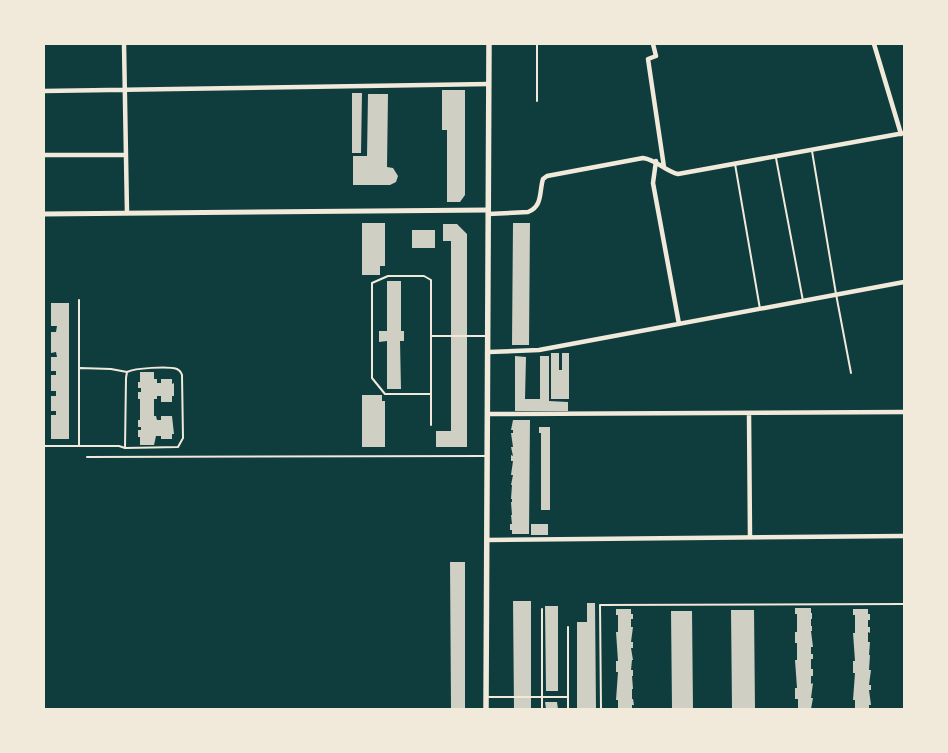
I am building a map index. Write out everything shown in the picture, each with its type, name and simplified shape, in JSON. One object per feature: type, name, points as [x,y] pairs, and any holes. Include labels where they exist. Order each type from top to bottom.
[{"type":"main road","points":[[486,709],[489,44]]},
{"type":"street","points":[[124,44],[127,213]]},
{"type":"street","points":[[653,44],[656,56],[648,59],[664,167]]},
{"type":"street","points":[[44,214],[528,212],[539,204],[543,179],[547,176],[643,158],[656,161],[672,173],[678,174],[902,133],[874,44]]},
{"type":"street","points":[[44,90],[489,84]]},
{"type":"street","points":[[44,155],[126,155]]},
{"type":"street","points":[[656,161],[653,183],[679,324]]},
{"type":"street","points":[[488,352],[539,350],[904,282]]},
{"type":"street","points":[[488,414],[904,412]]},
{"type":"street","points":[[749,413],[750,538]]},
{"type":"street","points":[[487,540],[904,536]]},
{"type":"lane","points":[[537,44],[537,100]]},
{"type":"lane","points":[[812,150],[851,373]]},
{"type":"lane","points":[[775,157],[803,301]]},
{"type":"lane","points":[[735,164],[760,309]]},
{"type":"lane","points":[[431,394],[385,394],[372,378],[372,283],[388,276],[424,276],[429,278],[431,283],[432,425]]},
{"type":"lane","points":[[80,300],[80,446]]},
{"type":"lane","points":[[431,336],[488,336]]},
{"type":"lane","points":[[44,446],[174,448],[182,442],[182,375],[180,371],[174,368],[134,369],[127,372],[111,369],[80,368]]},
{"type":"lane","points":[[125,448],[127,372]]},
{"type":"lane","points":[[87,457],[488,456]]},
{"type":"lane","points":[[601,709],[600,605],[904,604]]},
{"type":"lane","points":[[542,609],[542,709]]},
{"type":"lane","points":[[568,627],[568,709]]},
{"type":"lane","points":[[486,697],[568,697]]},
{"type":"building","points":[[442,90],[465,90],[465,195],[460,202],[447,202],[447,130],[442,130]]},
{"type":"building","points":[[352,93],[362,93],[361,153],[352,153]]},
{"type":"building","points":[[368,94],[388,94],[387,167],[393,168],[398,176],[396,182],[390,185],[353,185],[353,156],[367,156]]},
{"type":"building","points":[[362,223],[385,223],[385,266],[380,266],[380,275],[362,275]]},
{"type":"building","points":[[513,223],[530,223],[529,345],[512,345]]},
{"type":"building","points":[[443,224],[457,224],[467,234],[467,447],[436,447],[436,431],[451,431],[451,241],[443,241]]},
{"type":"building","points":[[412,230],[435,230],[435,248],[412,248]]},
{"type":"building","points":[[387,281],[401,281],[401,331],[404,331],[404,341],[400,341],[401,389],[387,389],[387,341],[379,342],[379,331],[387,331]]},
{"type":"building","points":[[51,303],[69,303],[69,439],[51,439],[51,415],[56,415],[56,411],[51,411],[51,396],[56,396],[56,391],[51,391],[51,375],[56,375],[56,371],[51,371],[51,357],[57,357],[56,352],[51,353],[51,332],[56,332],[57,326],[51,326]]},
{"type":"building","points":[[551,353],[559,353],[559,370],[562,370],[562,353],[569,353],[569,399],[551,399]]},
{"type":"building","points":[[515,356],[526,357],[525,399],[540,399],[540,356],[549,356],[549,401],[568,402],[568,411],[515,411]]},
{"type":"building","points":[[140,372],[154,372],[154,379],[157,379],[157,383],[161,383],[161,379],[172,379],[172,384],[174,383],[172,402],[161,402],[161,396],[157,396],[157,399],[154,399],[154,416],[156,416],[157,420],[161,420],[161,416],[172,416],[174,434],[172,434],[172,439],[161,439],[161,436],[156,436],[154,445],[140,445],[140,437],[138,437],[138,430],[141,430],[141,427],[138,427],[138,420],[140,420],[138,392],[141,392],[141,388],[138,388],[138,382],[140,382]]},
{"type":"building","points":[[362,395],[382,395],[382,401],[385,401],[385,447],[362,447]]},
{"type":"building","points":[[513,420],[530,420],[529,534],[512,534],[512,530],[510,530],[510,524],[512,524],[511,485],[513,475],[511,475],[513,461],[511,461],[511,455],[513,456],[511,447],[513,447],[511,433],[513,433],[513,430],[511,430]]},
{"type":"building","points":[[539,427],[550,427],[550,510],[541,510],[541,433],[539,433]]},
{"type":"building","points":[[531,524],[548,524],[548,535],[531,535]]},
{"type":"building","points":[[450,562],[465,562],[465,709],[451,709]]},
{"type":"building","points":[[513,601],[531,601],[531,709],[514,709]]},
{"type":"building","points":[[587,603],[595,603],[596,709],[577,709],[577,622],[587,622]]},
{"type":"building","points":[[545,606],[558,606],[558,691],[546,691]]},
{"type":"building","points":[[795,608],[811,608],[812,613],[811,631],[813,647],[811,647],[811,654],[813,654],[813,659],[811,659],[811,669],[813,669],[813,676],[811,676],[811,684],[813,683],[811,698],[813,698],[811,709],[798,709],[798,699],[795,699],[795,688],[797,688],[795,660],[797,660],[797,643],[795,643],[795,632],[797,632],[797,614],[795,614]]},
{"type":"building","points":[[616,609],[631,609],[631,614],[633,614],[633,619],[631,619],[631,627],[633,627],[631,642],[633,642],[633,648],[631,648],[633,660],[631,670],[633,670],[632,699],[634,705],[632,705],[632,709],[618,709],[618,700],[616,700],[618,672],[616,672],[616,661],[618,661],[616,632],[618,632],[618,615],[616,615]]},
{"type":"building","points":[[853,609],[868,609],[868,614],[870,614],[870,620],[868,620],[870,633],[868,632],[868,642],[870,642],[869,670],[871,670],[869,685],[871,685],[871,690],[869,690],[871,705],[869,705],[869,709],[855,709],[855,700],[853,700],[855,673],[853,673],[853,661],[855,661],[853,633],[855,633],[855,615],[853,615]]},
{"type":"building","points":[[731,610],[754,610],[755,709],[732,709]]},
{"type":"building","points":[[671,611],[692,611],[693,709],[672,709]]},
{"type":"building","points":[[545,702],[557,702],[558,709],[546,709]]}]
